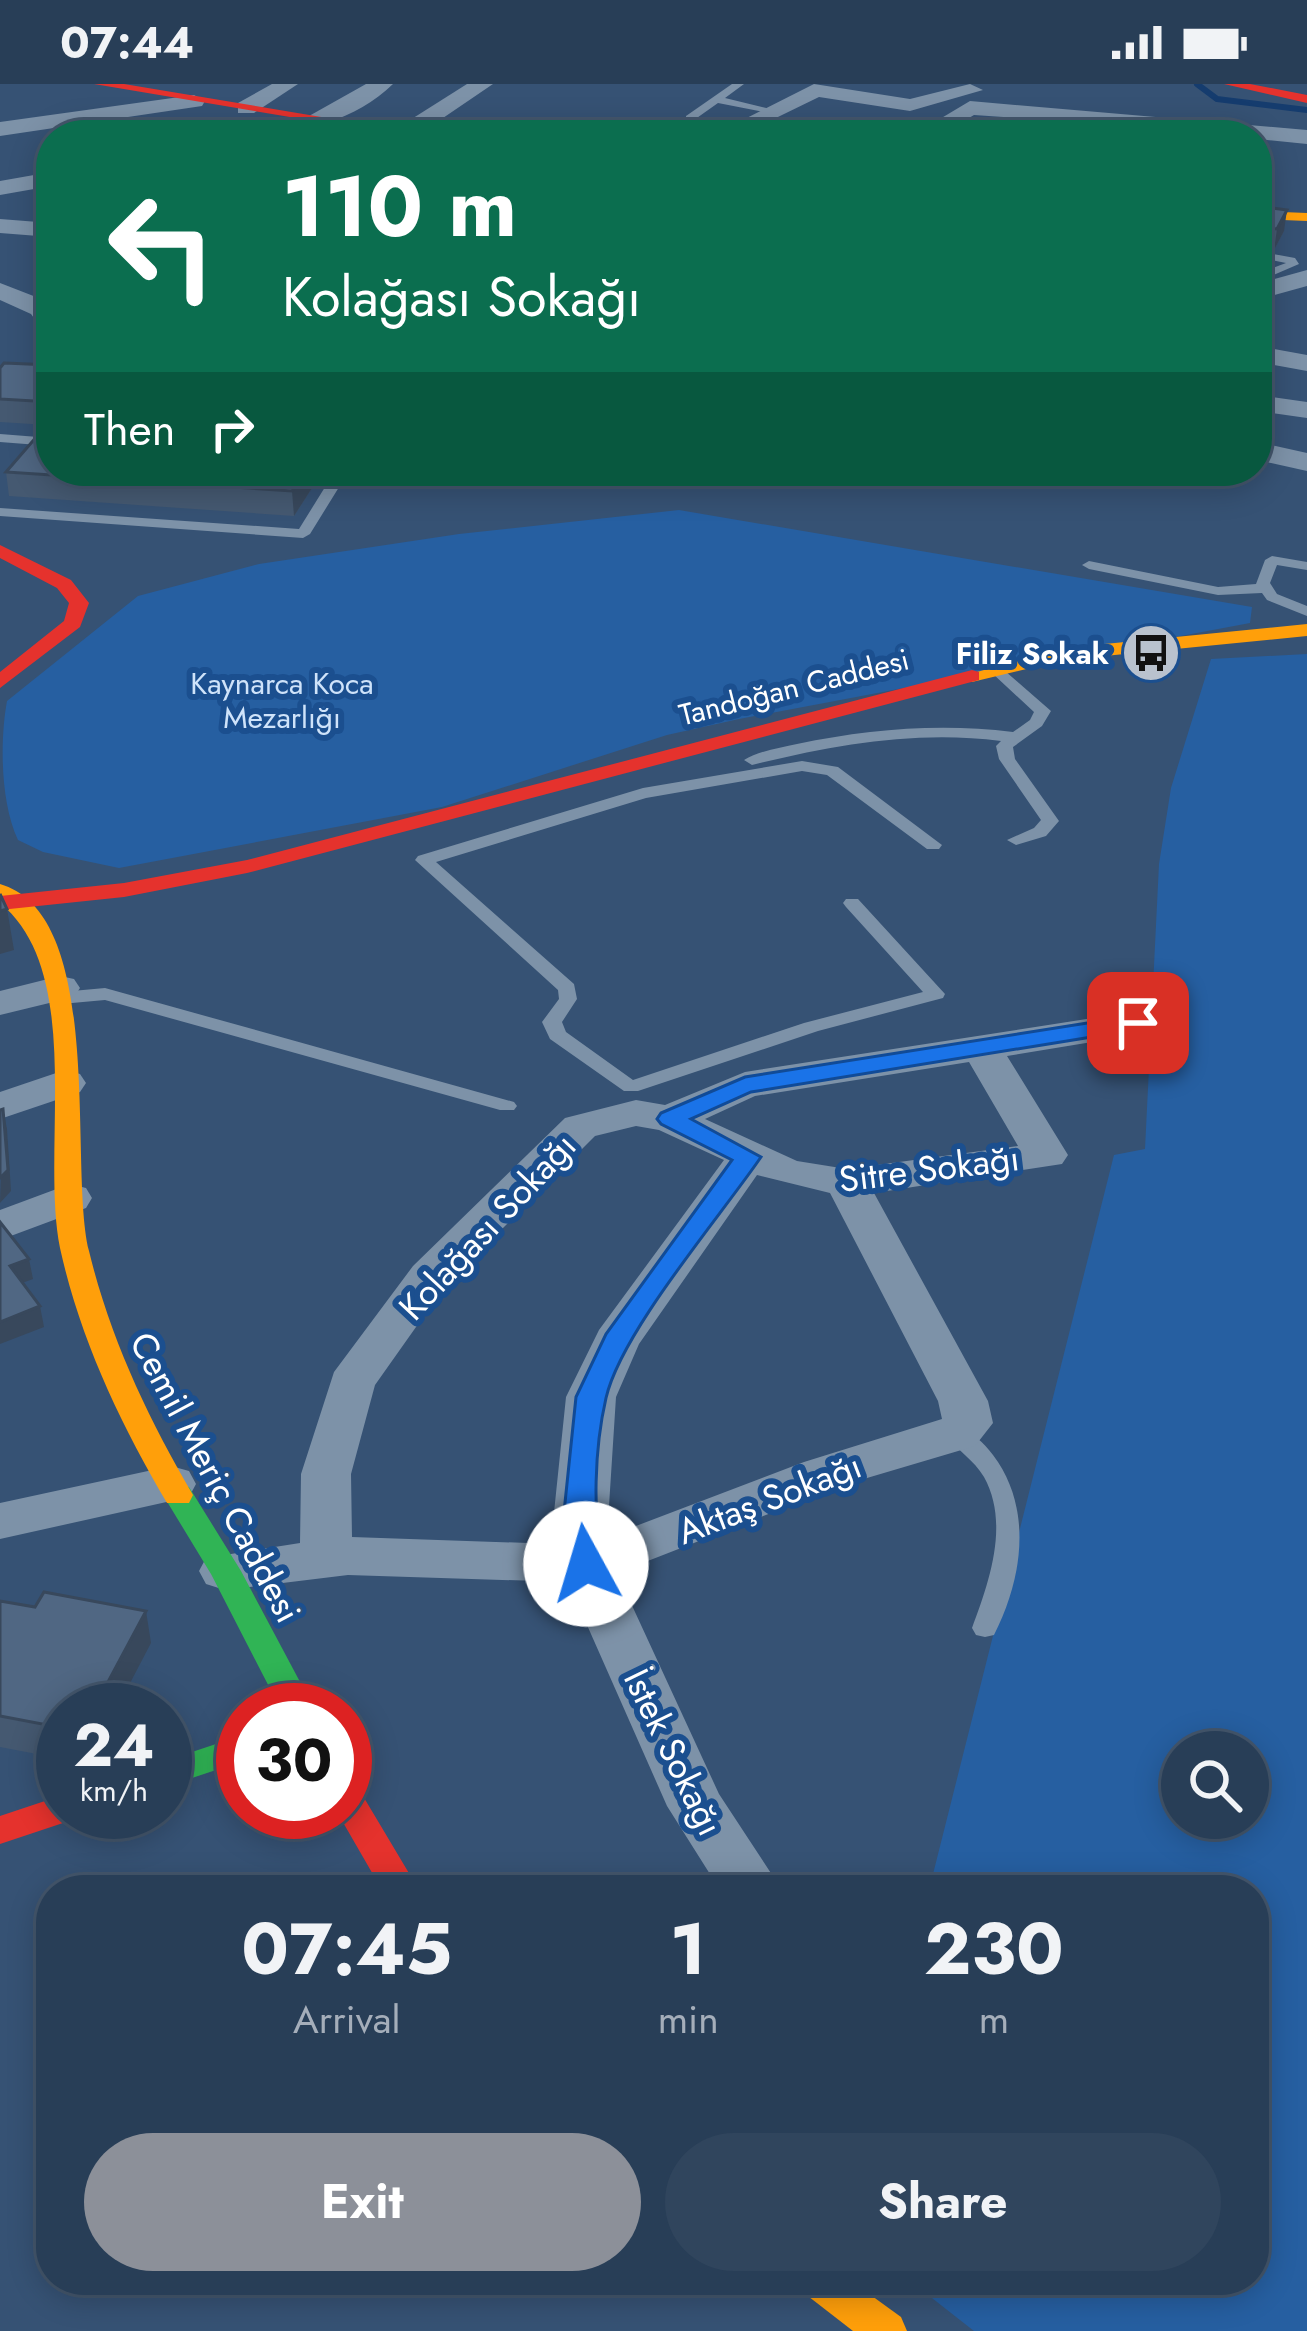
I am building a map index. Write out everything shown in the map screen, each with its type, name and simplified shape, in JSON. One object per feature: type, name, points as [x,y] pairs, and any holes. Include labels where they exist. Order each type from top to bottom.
[{"type":"street","points":[[104,84],[194,101],[245,120]]},
{"type":"street","points":[[252,120],[287,84]]},
{"type":"street","points":[[318,120],[382,84]]},
{"type":"street","points":[[433,120],[482,84]]},
{"type":"street","points":[[1230,84],[1307,100]]},
{"type":"street","points":[[755,120],[826,87],[910,105],[987,87]]},
{"type":"street","points":[[0,112],[146,92]]},
{"type":"street","points":[[69,120],[194,101]]},
{"type":"street","points":[[951,120],[970,108],[1097,120]]},
{"type":"street","points":[[0,129],[36,124]]},
{"type":"street","points":[[1272,135],[1307,137]]},
{"type":"street","points":[[0,188],[36,182]]},
{"type":"street","points":[[1272,215],[1304,214]]},
{"type":"street","points":[[0,226],[36,229]]},
{"type":"street","points":[[1272,288],[1307,278]]},
{"type":"street","points":[[0,291],[36,306]]},
{"type":"street","points":[[1272,364],[1307,363]]},
{"type":"street","points":[[1272,405],[1307,410]]},
{"type":"street","points":[[1272,454],[1307,462]]},
{"type":"street","points":[[0,682],[73,622],[79,603],[64,584],[4,557]]},
{"type":"street","name":"Tandoğan Caddesi","points":[[16,892],[271,850],[306,850],[1064,654],[1307,630]]},
{"type":"street","name":"Cemil Meriç Caddesi","points":[[16,892],[34,916],[60,993],[72,1237],[84,1295],[171,1484],[225,1571],[284,1683]]},
{"type":"street","points":[[0,1004],[60,993]]},
{"type":"street","points":[[670,1119],[745,1085],[1138,1023]]},
{"type":"street","name":"Sitre Sokağı","points":[[748,1157],[806,1178],[847,1184],[1046,1155],[981,1048]]},
{"type":"street","points":[[0,1106],[65,1083]]},
{"type":"street","name":"Kolağası Sokağı","points":[[326,1558],[326,1474],[351,1383],[429,1276],[580,1126],[636,1113],[670,1119],[748,1157]]},
{"type":"street","name":"İstek Sokağı","points":[[742,1875],[696,1806],[586,1564],[579,1522],[591,1397],[616,1341],[748,1157]]},
{"type":"street","points":[[847,1184],[963,1402],[968,1423],[957,1435]]},
{"type":"street","points":[[0,1226],[70,1198]]},
{"type":"street","name":"Aktaş Sokağı","points":[[225,1571],[326,1558],[586,1564],[822,1474],[957,1435]]},
{"type":"street","points":[[0,1521],[171,1484]]},
{"type":"street","points":[[0,1830],[36,1818]]},
{"type":"street","points":[[371,1839],[392,1875]]},
{"type":"street","points":[[838,2295],[886,2331]]},
{"type":"lane","points":[[690,118],[739,84]]},
{"type":"lane","points":[[718,100],[774,111]]},
{"type":"lane","points":[[1272,257],[1293,264],[1272,272]]},
{"type":"lane","points":[[0,438],[36,440]]},
{"type":"lane","points":[[24,462],[36,451]]},
{"type":"lane","points":[[0,512],[303,534],[333,486]]},
{"type":"lane","points":[[1264,588],[1272,560],[1307,566]]},
{"type":"lane","points":[[1090,565],[1218,591],[1264,588],[1280,602],[1307,611]]},
{"type":"lane","points":[[998,670],[1043,711],[1036,723],[1004,746],[1006,759],[1050,821],[1040,832],[1016,840]]},
{"type":"lane","points":[[700,781],[742,763],[883,735],[948,730],[1012,737]]},
{"type":"lane","points":[[852,903],[936,994],[811,1027],[631,1087],[557,1035],[552,1022],[568,999],[567,988],[424,860],[643,793],[819,766],[933,844]]},
{"type":"lane","points":[[60,993],[105,994],[142,1003],[507,1106]]},
{"type":"lane","points":[[957,1435],[989,1461],[1005,1490],[1003,1570],[985,1628]]},
{"type":"green space","name":"Kaynarca Koca Mezarlığı","points":[[679,510],[1252,607],[1250,623],[739,719],[667,735],[442,807],[119,868],[43,852],[18,840],[3,770],[7,701],[138,596],[259,564],[459,534]]},
{"type":"green space","points":[[1307,654],[1307,2331],[974,2331],[928,2295],[1269,2295],[1269,1875],[933,1875],[1114,1155],[1145,1149],[1159,864],[1171,788],[1211,659]]},
{"type":"building","points":[[1272,208],[1287,210],[1277,229],[1272,228]]},
{"type":"building","points":[[4,363],[36,364],[36,401],[0,399]]},
{"type":"building","points":[[36,437],[36,474],[6,472]]},
{"type":"building","points":[[217,486],[295,486],[292,491]]},
{"type":"building","points":[[0,1110],[8,1170],[0,1178]]},
{"type":"building","points":[[0,1222],[29,1259],[10,1266],[40,1306],[0,1322]]},
{"type":"building","points":[[44,1592],[146,1611],[107,1683],[36,1683],[36,1723],[0,1716],[0,1601],[35,1607]]},
{"type":"waterway","points":[[1197,84],[1217,99],[1307,110]]},
{"type":"traffic: fast","points":[[178,1495],[225,1571],[284,1683]]},
{"type":"traffic: fast","points":[[192,1765],[216,1757]]},
{"type":"traffic: slow","points":[[1272,216],[1307,217]]},
{"type":"traffic: slow","points":[[972,676],[1064,654],[1307,630]]},
{"type":"traffic: slow","points":[[0,891],[29,915],[48,952],[59,998],[65,1050],[68,1204],[81,1276],[115,1373],[178,1495]]},
{"type":"traffic: slow","points":[[838,2295],[886,2331]]},
{"type":"traffic: jam","points":[[100,84],[327,120]]},
{"type":"traffic: jam","points":[[1230,84],[1307,99]]},
{"type":"traffic: jam","points":[[0,551],[64,584],[79,603],[73,623],[0,682]]},
{"type":"traffic: jam","points":[[0,903],[124,890],[247,866],[972,676]]},
{"type":"traffic: jam","points":[[0,1830],[36,1818]]},
{"type":"traffic: jam","points":[[371,1839],[392,1875]]},
{"type":"place","name":"Filiz Sokak","points":[[1151,653]]},
{"type":"route","points":[[586,1564],[579,1522],[591,1397],[616,1341],[748,1157],[670,1119],[745,1085],[1138,1023]]}]
